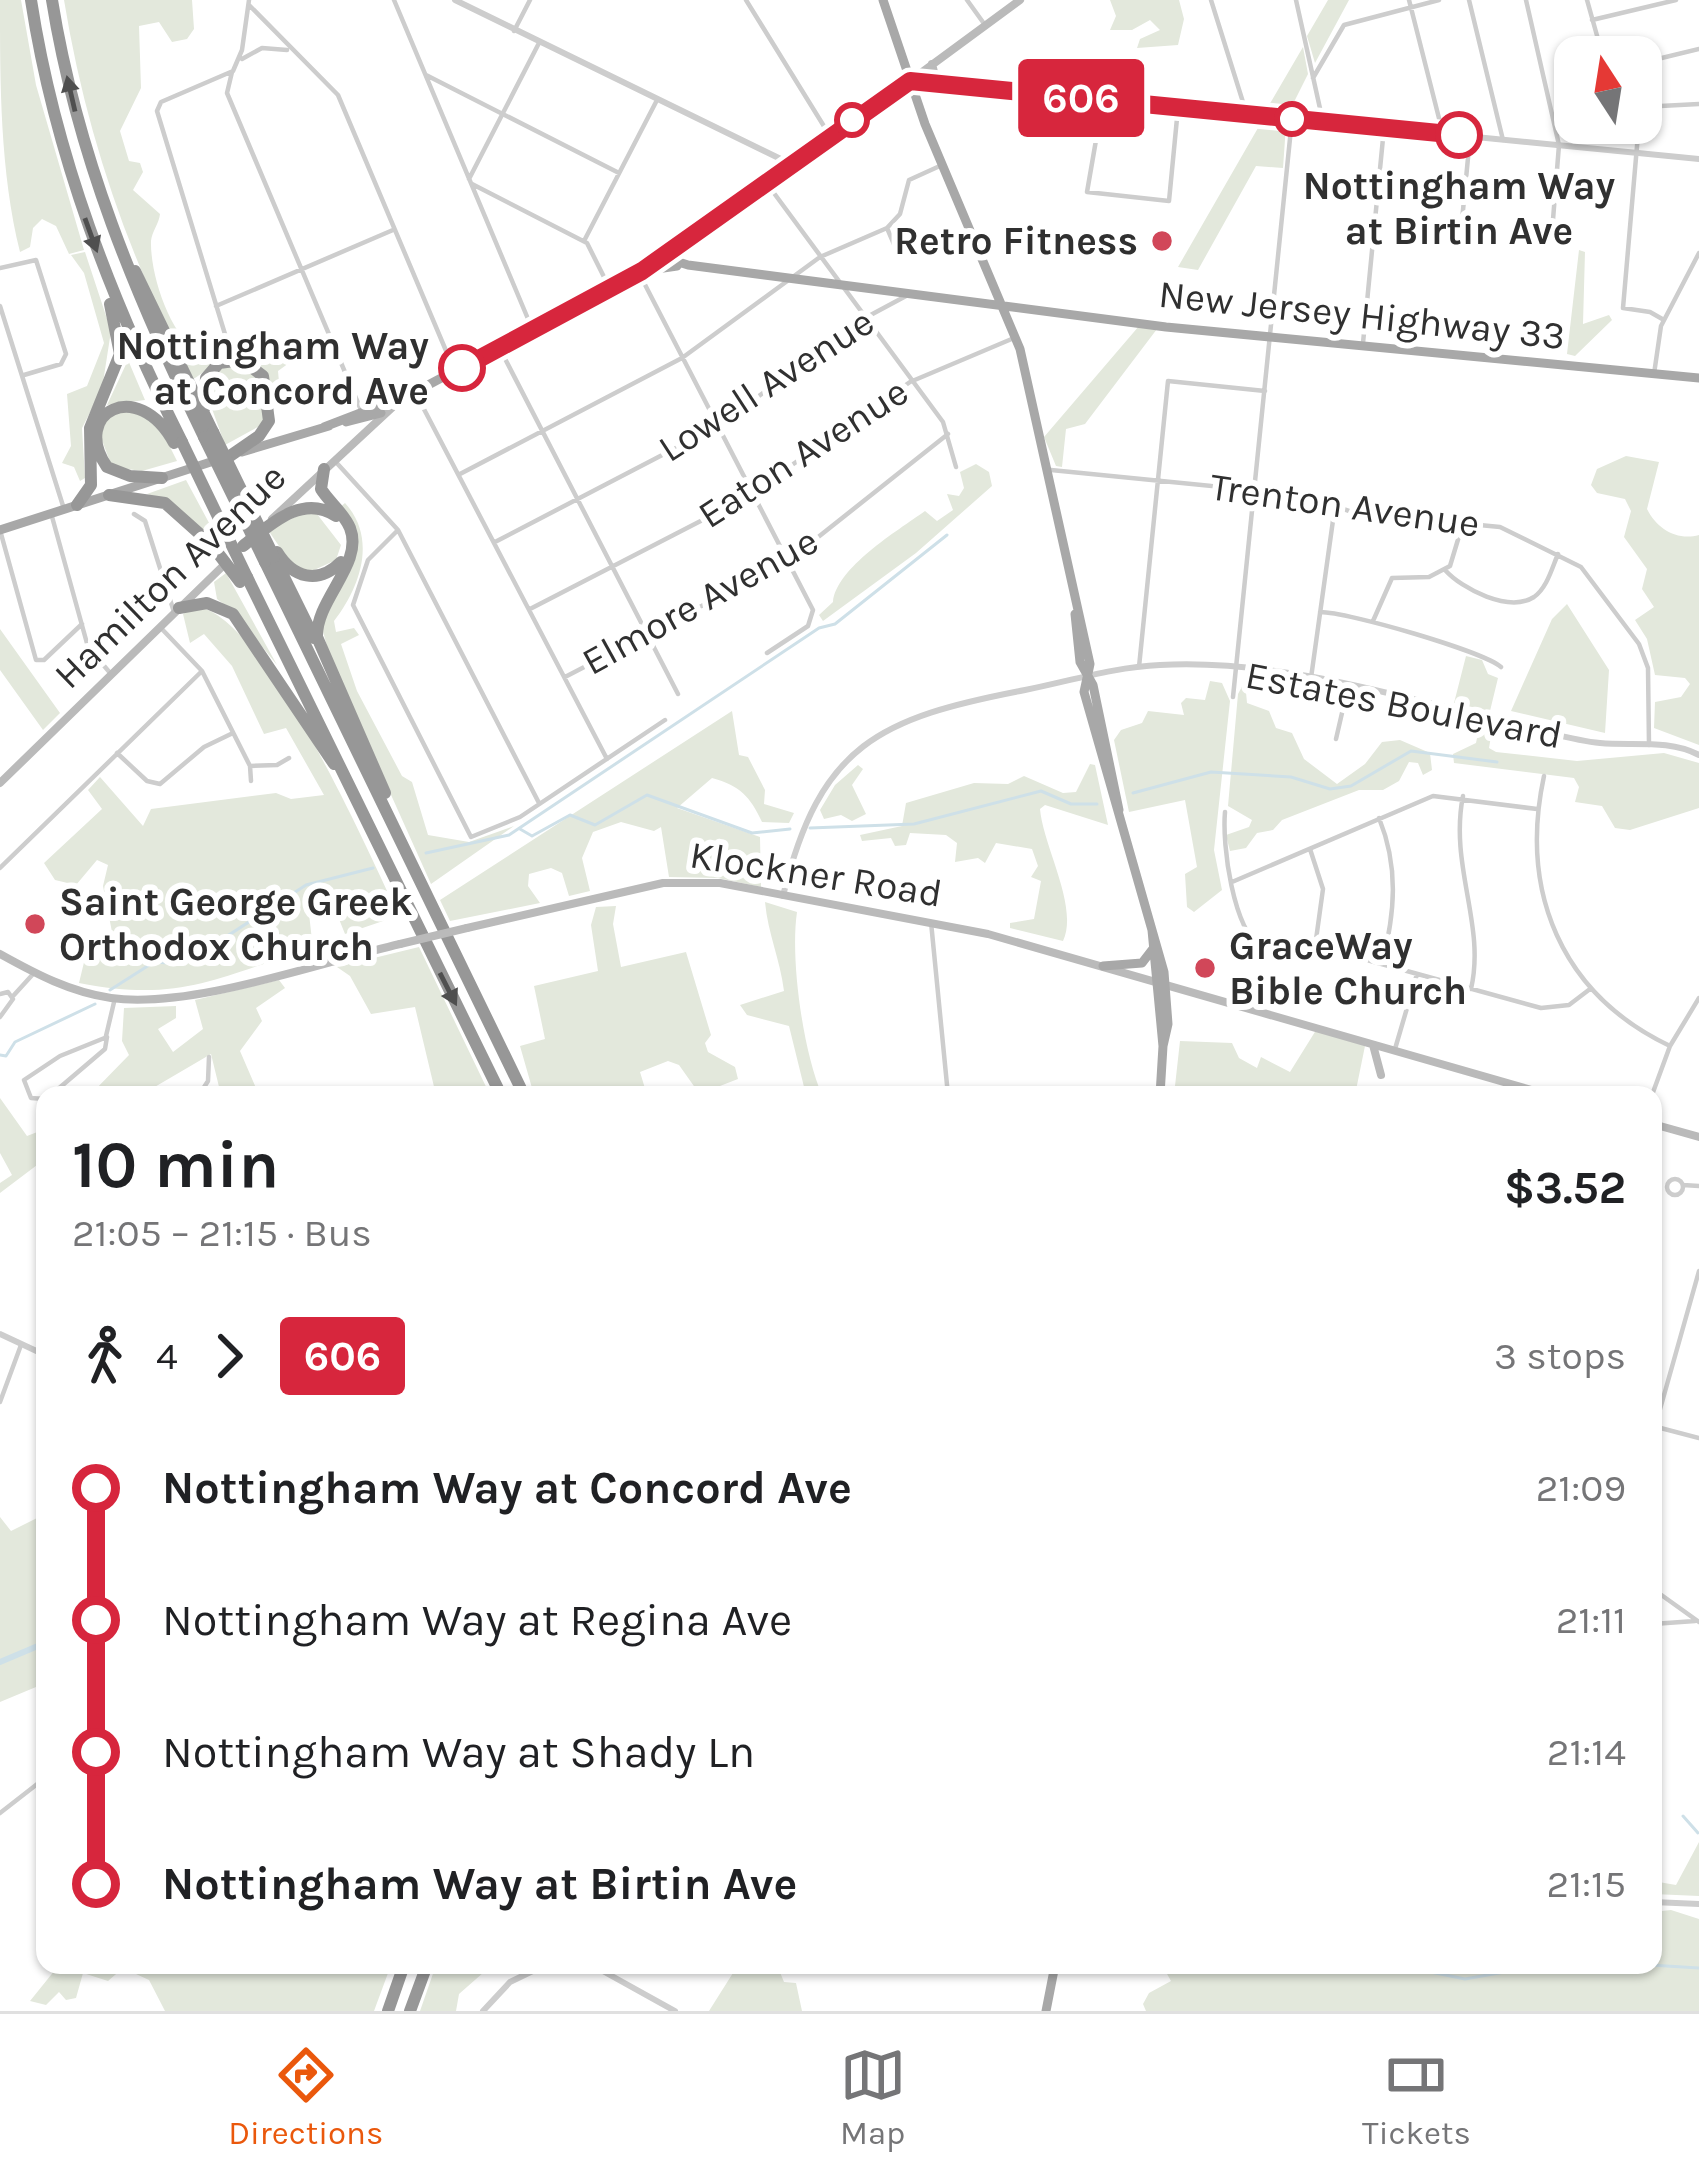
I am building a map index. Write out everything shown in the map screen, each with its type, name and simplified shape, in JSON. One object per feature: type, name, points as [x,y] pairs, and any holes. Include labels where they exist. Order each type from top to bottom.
[{"type":"highway","points":[[31,0],[61,138],[106,273],[244,579],[497,1086]]},
{"type":"highway","points":[[52,0],[87,154],[134,288],[331,671],[400,827],[404,851]]},
{"type":"highway","points":[[87,154],[133,268],[205,416]]},
{"type":"highway","points":[[70,507],[91,484],[90,428],[120,353],[106,273]]},
{"type":"highway","points":[[230,456],[259,436],[269,421],[267,389],[259,370],[236,360],[215,366],[204,386],[209,435],[251,509],[404,851],[520,1086]]},
{"type":"highway","points":[[162,478],[130,476],[107,466],[97,442],[99,425],[110,411],[136,405],[157,415],[179,443]]},
{"type":"highway","points":[[329,464],[321,489],[352,536],[352,551],[317,622],[331,671]]},
{"type":"highway","points":[[109,495],[165,503],[244,579]]},
{"type":"highway","points":[[243,546],[274,521],[306,507],[332,513],[346,534],[342,559],[320,576],[293,571],[272,557]]},
{"type":"highway","points":[[177,610],[207,603],[233,614],[320,750],[341,771]]},
{"type":"highway","points":[[388,2011],[401,1974]]},
{"type":"highway","points":[[410,2011],[424,1974]]},
{"type":"main road","points":[[884,0],[941,164],[1016,337],[1075,614],[1090,662],[1086,676],[1107,742],[1119,814],[1152,930],[1162,982],[1160,1086]]},
{"type":"main road","points":[[364,417],[500,349],[663,257],[1020,0]]},
{"type":"main road","points":[[932,64],[937,84]]},
{"type":"main road","name":"New Jersey Highway 33","points":[[663,257],[688,266],[1003,306],[1699,379]]},
{"type":"main road","points":[[640,271],[648,274],[666,265],[688,266]]},
{"type":"main road","points":[[970,302],[983,296],[990,280]]},
{"type":"main road","points":[[0,530],[381,413],[415,392]]},
{"type":"main road","name":"Hamilton Avenue","points":[[0,783],[352,442],[364,417]]},
{"type":"main road","points":[[324,427],[351,425],[352,442]]},
{"type":"main road","name":"Klockner Road","points":[[0,955],[34,973],[115,998],[175,998],[672,881],[711,881],[931,920],[1519,1086]]},
{"type":"main road","points":[[1152,930],[1151,947],[1162,982]]},
{"type":"main road","points":[[1103,965],[1142,963],[1151,947]]},
{"type":"main road","points":[[1372,1043],[1381,1075]]},
{"type":"main road","points":[[1662,1127],[1699,1137]]},
{"type":"main road","points":[[1046,2011],[1052,1974]]},
{"type":"street","points":[[394,0],[533,331]]},
{"type":"street","points":[[454,0],[791,164]]},
{"type":"street","points":[[514,31],[530,0]]},
{"type":"street","points":[[746,0],[830,136]]},
{"type":"street","points":[[967,0],[985,25]]},
{"type":"street","points":[[1210,0],[1247,115]]},
{"type":"street","points":[[1296,0],[1323,122]]},
{"type":"street","points":[[1313,78],[1344,25],[1410,3],[1438,0]]},
{"type":"street","points":[[1469,0],[1503,140]]},
{"type":"street","points":[[1526,0],[1559,146],[1552,232]]},
{"type":"street","points":[[1587,0],[1597,36]]},
{"type":"street","points":[[1592,20],[1676,0]]},
{"type":"street","points":[[249,3],[290,51],[315,68],[338,95],[455,371]]},
{"type":"street","points":[[249,3],[227,93],[364,417]]},
{"type":"street","points":[[1410,3],[1443,134]]},
{"type":"street","points":[[470,181],[538,43]]},
{"type":"street","points":[[238,63],[262,48],[290,51]]},
{"type":"street","points":[[1662,60],[1699,49]]},
{"type":"street","points":[[228,344],[157,111],[161,102],[233,71]]},
{"type":"street","points":[[425,75],[619,173]]},
{"type":"street","points":[[910,81],[1699,159]]},
{"type":"street","points":[[1103,100],[1087,192],[1169,201],[1178,108]]},
{"type":"street","points":[[584,242],[656,102]]},
{"type":"street","points":[[1662,105],[1699,104]]},
{"type":"street","points":[[1233,698],[1292,119]]},
{"type":"street","points":[[1363,346],[1384,128]]},
{"type":"street","points":[[1462,231],[1470,136]]},
{"type":"street","points":[[1637,144],[1623,308],[1649,311],[1664,320]]},
{"type":"street","points":[[460,474],[682,358],[820,257],[887,228],[900,214],[909,180],[941,164]]},
{"type":"street","points":[[470,181],[584,242],[610,289]]},
{"type":"street","points":[[766,182],[948,434],[956,467]]},
{"type":"street","points":[[887,228],[899,256]]},
{"type":"street","points":[[216,306],[394,230]]},
{"type":"street","points":[[1654,374],[1664,320],[1699,253]]},
{"type":"street","points":[[0,268],[35,260],[66,354],[61,364],[22,376]]},
{"type":"street","points":[[640,271],[814,618],[767,653]]},
{"type":"street","name":"Lowell Avenue","points":[[495,542],[718,426],[865,318],[909,293]]},
{"type":"street","points":[[0,306],[70,507]]},
{"type":"street","name":"Eaton Avenue","points":[[530,609],[752,494],[910,382],[1016,337]]},
{"type":"street","points":[[500,349],[678,694]]},
{"type":"street","points":[[1139,667],[1168,382],[1265,391]]},
{"type":"street","points":[[415,392],[607,759]]},
{"type":"street","name":"Elmore Avenue","points":[[565,677],[788,561],[948,434]]},
{"type":"street","points":[[329,464],[398,530],[539,803]]},
{"type":"street","name":"Trenton Avenue","points":[[1046,469],[1312,496],[1335,506],[1500,527],[1587,572],[1643,651],[1648,745]]},
{"type":"street","points":[[1311,678],[1335,506]]},
{"type":"street","points":[[51,513],[91,653],[111,675]]},
{"type":"street","points":[[134,514],[145,520],[177,610]]},
{"type":"street","points":[[1372,621],[1392,578],[1429,577],[1445,570],[1457,555],[1463,523]]},
{"type":"street","points":[[0,530],[34,658],[41,661],[82,624]]},
{"type":"street","points":[[398,530],[368,560],[353,605],[460,816],[477,838],[665,720]]},
{"type":"street","points":[[1445,570],[1466,589],[1521,601],[1540,592],[1558,554]]},
{"type":"street","points":[[1320,611],[1372,621],[1481,654],[1501,667]]},
{"type":"street","points":[[160,627],[202,671],[250,766],[251,782]]},
{"type":"street","name":"Estates Boulevard","points":[[783,896],[811,809],[837,771],[868,742],[935,708],[1139,667],[1311,678],[1581,741],[1699,754]]},
{"type":"street","points":[[0,868],[202,671]]},
{"type":"street","points":[[1336,740],[1348,687]]},
{"type":"street","points":[[117,753],[147,781],[160,784],[204,747],[234,733]]},
{"type":"street","points":[[250,766],[277,765],[290,758]]},
{"type":"street","points":[[1544,776],[1537,809],[1535,864],[1544,908],[1562,950],[1590,989],[1622,1019],[1670,1046]]},
{"type":"street","points":[[1232,882],[1433,796],[1463,796],[1537,809]]},
{"type":"street","points":[[1463,796],[1458,855],[1477,958],[1471,989]]},
{"type":"street","points":[[1225,812],[1222,854],[1251,941],[1266,950],[1382,964],[1548,1009],[1568,1005],[1590,989]]},
{"type":"street","points":[[1379,818],[1394,872],[1391,927],[1382,964]]},
{"type":"street","points":[[1309,848],[1323,889],[1314,954]]},
{"type":"street","points":[[0,851],[8,860]]},
{"type":"street","points":[[931,920],[948,1086]]},
{"type":"street","points":[[0,1017],[34,973]]},
{"type":"street","points":[[1395,1050],[1417,974]]},
{"type":"street","points":[[0,994],[13,995]]},
{"type":"street","points":[[61,1086],[106,1049],[115,998]]},
{"type":"street","points":[[1655,1086],[1670,1046],[1699,998]]},
{"type":"street","points":[[36,1098],[31,1098],[24,1079],[60,1056],[106,1036]]},
{"type":"street","points":[[204,1086],[210,1074],[209,1057]]},
{"type":"street","points":[[1683,1185],[1699,1186]]},
{"type":"street","points":[[1662,1398],[1699,1271]]},
{"type":"street","points":[[1689,1305],[1699,1305]]},
{"type":"street","points":[[0,1334],[36,1351]]},
{"type":"street","points":[[0,1402],[22,1345]]},
{"type":"street","points":[[1662,1428],[1699,1438]]},
{"type":"street","points":[[1662,1596],[1698,1622]]},
{"type":"street","points":[[1662,1624],[1698,1622]]},
{"type":"street","points":[[0,1813],[36,1785]]},
{"type":"street","points":[[1662,1902],[1699,1904]]},
{"type":"street","points":[[483,2011],[509,1982],[526,1974]]},
{"type":"street","points":[[608,1974],[675,2011]]},
{"type":"shaded area","points":[[0,0],[21,0],[36,85],[84,250],[69,254],[56,226],[42,219],[33,228],[30,247],[20,252],[5,159]]},
{"type":"shaded area","points":[[64,0],[192,0],[194,29],[187,39],[172,42],[159,22],[139,26],[141,88],[120,131],[129,161],[140,163],[143,172],[133,190],[160,214],[151,241],[154,271],[180,335],[201,354],[216,347],[285,351],[289,363],[278,371],[280,393],[271,393],[265,375],[246,361],[217,362],[193,379],[149,288],[113,195],[84,99]]},
{"type":"shaded area","points":[[1110,0],[1179,0],[1184,19],[1178,45],[1137,48],[1140,39],[1160,30],[1150,20],[1132,30],[1110,30],[1116,16]]},
{"type":"shaded area","points":[[1328,0],[1349,0],[1315,63],[1307,36]]},
{"type":"shaded area","points":[[1303,47],[1308,74],[1288,114],[1265,112]]},
{"type":"shaded area","points":[[1262,121],[1286,125],[1283,168],[1256,166],[1198,270],[1178,267]]},
{"type":"shaded area","points":[[1579,250],[1585,252],[1583,324],[1609,315],[1612,320],[1575,356],[1567,354]]},
{"type":"shaded area","points":[[85,252],[111,331],[102,389],[82,428],[85,478],[80,481],[74,467],[62,463],[71,446],[67,394],[87,386],[104,343],[84,273],[71,255]]},
{"type":"shaded area","points":[[1139,326],[1157,329],[1085,424],[1066,429],[1062,467],[1056,466],[1044,437]]},
{"type":"shaded area","points":[[128,360],[145,400],[107,405]]},
{"type":"shaded area","points":[[235,363],[250,366],[262,385],[265,423],[225,445],[207,395],[218,369]]},
{"type":"shaded area","points":[[126,409],[158,428],[177,461],[142,471],[112,467],[100,435],[108,416]]},
{"type":"shaded area","points":[[1626,456],[1659,462],[1647,509],[1656,522],[1676,535],[1699,535],[1699,745],[1654,728],[1655,702],[1681,697],[1690,684],[1685,678],[1655,675],[1647,639],[1635,620],[1654,607],[1642,589],[1647,569],[1624,537],[1631,511],[1625,499],[1597,493],[1591,485],[1597,469]]},
{"type":"shaded area","points":[[976,464],[989,472],[992,486],[916,553],[823,621],[819,615],[833,602],[856,564],[925,511],[937,521],[953,510],[947,494],[959,496],[964,488],[960,472]]},
{"type":"shaded area","points":[[186,480],[220,551],[170,502],[147,494]]},
{"type":"shaded area","points":[[345,503],[361,531],[362,562],[352,593],[334,621],[336,632],[354,628],[359,635],[341,644],[357,691],[402,776],[412,782],[428,835],[469,842],[514,826],[431,884],[331,661],[321,624],[355,547],[339,508]]},
{"type":"shaded area","points":[[308,511],[317,514],[341,545],[336,560],[312,571],[294,568],[268,530]]},
{"type":"shaded area","points":[[226,573],[277,665],[235,613],[217,599],[214,582]]},
{"type":"shaded area","points":[[1567,604],[1609,670],[1605,733],[1511,711],[1552,619]]},
{"type":"shaded area","points":[[197,607],[223,619],[252,648],[281,689],[337,787],[395,908],[383,921],[345,934],[339,919],[308,905],[313,949],[201,983],[147,990],[79,983],[86,954],[112,932],[103,886],[108,865],[97,860],[76,885],[55,880],[44,863],[102,809],[88,790],[100,777],[143,826],[151,809],[276,793],[291,799],[324,795],[286,728],[264,734],[232,666],[204,634],[190,643],[183,614]]},
{"type":"shaded area","points":[[0,629],[60,713],[43,730],[0,670]]},
{"type":"shaded area","points":[[1466,656],[1482,660],[1488,674],[1498,678],[1490,711],[1454,703]]},
{"type":"shaded area","points":[[1210,681],[1222,683],[1230,701],[1214,850],[1222,890],[1194,912],[1187,907],[1185,874],[1197,867],[1185,800],[1129,812],[1114,740],[1121,730],[1142,723],[1148,711],[1184,715],[1181,703],[1186,698],[1205,700]]},
{"type":"shaded area","points":[[1245,681],[1247,703],[1269,711],[1276,728],[1292,733],[1304,759],[1337,784],[1365,764],[1382,742],[1400,740],[1430,753],[1432,770],[1423,775],[1418,763],[1409,762],[1399,781],[1383,790],[1359,790],[1282,820],[1273,830],[1257,833],[1246,848],[1230,851],[1226,835],[1249,827],[1252,820],[1228,806],[1238,694]]},
{"type":"shaded area","points":[[732,711],[739,755],[748,757],[765,790],[764,804],[794,813],[789,823],[762,822],[743,793],[712,778],[677,808],[760,837],[761,887],[718,878],[669,877],[661,827],[654,831],[621,822],[593,832],[582,858],[590,891],[569,896],[562,873],[551,868],[529,874],[528,886],[540,903],[450,921],[440,900]]},
{"type":"shaded area","points":[[1480,723],[1492,730],[1489,748],[1496,752],[1577,761],[1664,753],[1699,763],[1699,808],[1630,830],[1615,828],[1602,806],[1575,802],[1579,787],[1574,778],[1454,763],[1453,754],[1476,743]]},
{"type":"shaded area","points":[[1090,764],[1095,765],[1108,825],[1045,805],[1040,809],[1067,911],[1063,941],[1010,928],[1010,923],[1034,919],[1041,881],[1031,877],[1038,866],[1032,849],[996,843],[985,863],[978,858],[955,862],[957,843],[946,835],[910,833],[906,845],[895,846],[891,838],[862,841],[860,835],[902,826],[906,803],[974,783],[1008,784],[1024,776],[1063,793],[1076,792]]},
{"type":"shaded area","points":[[858,765],[863,769],[852,785],[866,814],[852,821],[841,815],[824,819],[820,810],[835,785]]},
{"type":"shaded area","points":[[765,902],[797,912],[800,1005],[819,1086],[804,1086],[789,1026],[747,1015],[740,1005],[784,991]]},
{"type":"shaded area","points":[[616,906],[613,924],[621,967],[686,952],[711,1035],[705,1043],[708,1052],[735,1067],[738,1079],[720,1086],[694,1086],[679,1065],[668,1061],[640,1072],[644,1086],[531,1086],[520,1046],[545,1039],[534,986],[598,971],[591,925],[596,907]]},
{"type":"shaded area","points":[[419,947],[486,1086],[434,1086],[415,1007],[371,1014],[350,976],[337,967]]},
{"type":"shaded area","points":[[279,980],[285,988],[256,1008],[262,1021],[240,1051],[255,1086],[219,1086],[211,1054],[156,1086],[99,1086],[129,1055],[122,1041],[124,1008],[176,1006],[176,1018],[158,1029],[173,1052],[203,1029],[195,1000]]},
{"type":"shaded area","points":[[1318,1027],[1366,1041],[1357,1086],[1175,1086],[1180,1041],[1232,1043],[1239,1058],[1257,1068],[1261,1057],[1290,1072]]},
{"type":"shaded area","points":[[0,1098],[27,1136],[36,1132],[36,1166],[0,1193],[0,1183],[12,1175],[0,1153]]},
{"type":"shaded area","points":[[0,1517],[11,1531],[36,1518],[36,1687],[0,1702]]},
{"type":"shaded area","points":[[1699,1842],[1699,1896],[1662,1894],[1662,1883],[1676,1885]]},
{"type":"shaded area","points":[[1662,1911],[1699,1919],[1699,2011],[1146,2011],[1143,2004],[1149,1993],[1171,1981],[1167,1974],[1662,1974]]},
{"type":"shaded area","points":[[52,1974],[83,1974],[76,1998],[66,2000],[59,1992],[46,2005],[30,2001]]},
{"type":"shaded area","points":[[86,1974],[116,1974],[108,1981]]},
{"type":"shaded area","points":[[136,1974],[388,1974],[374,2011],[165,2011],[149,1980]]},
{"type":"shaded area","points":[[433,1974],[482,1974],[459,1994],[456,2011],[420,2011]]},
{"type":"shaded area","points":[[732,1974],[781,1974],[784,1982],[796,1983],[802,2011],[709,2011]]},
{"type":"waterway","points":[[426,853],[509,835],[819,628],[835,624],[947,535]]},
{"type":"waterway","points":[[1133,793],[1211,772],[1291,777],[1330,789],[1351,786],[1411,751],[1497,762]]},
{"type":"waterway","points":[[810,828],[914,824],[1041,791],[1071,804],[1097,804]]},
{"type":"waterway","points":[[520,829],[532,836],[570,815],[595,825],[647,795],[752,833],[790,829]]},
{"type":"waterway","points":[[110,990],[154,962],[184,964],[306,885],[373,868]]},
{"type":"waterway","points":[[0,1055],[6,1056],[15,1042],[95,1004]]},
{"type":"waterway","points":[[0,1662],[36,1647]]},
{"type":"waterway","points":[[1683,1816],[1698,1833]]},
{"type":"waterway","points":[[1662,1966],[1699,1968]]},
{"type":"waterway","points":[[1440,1974],[1465,1979],[1493,1974]]},
{"type":"bus line","name":"606","points":[[462,368],[642,271],[910,81],[1459,135]]},
{"type":"place","name":"Nottingham Way at Birtin Ave","points":[[1459,135]]},
{"type":"place","name":"Retro Fitness","points":[[1162,241]]},
{"type":"place","name":"Nottingham Way at Concord Ave","points":[[462,368]]},
{"type":"place","name":"Saint George Greek Orthodox Church","points":[[35,924]]},
{"type":"place","name":"GraceWay Bible Church","points":[[1205,968]]}]
